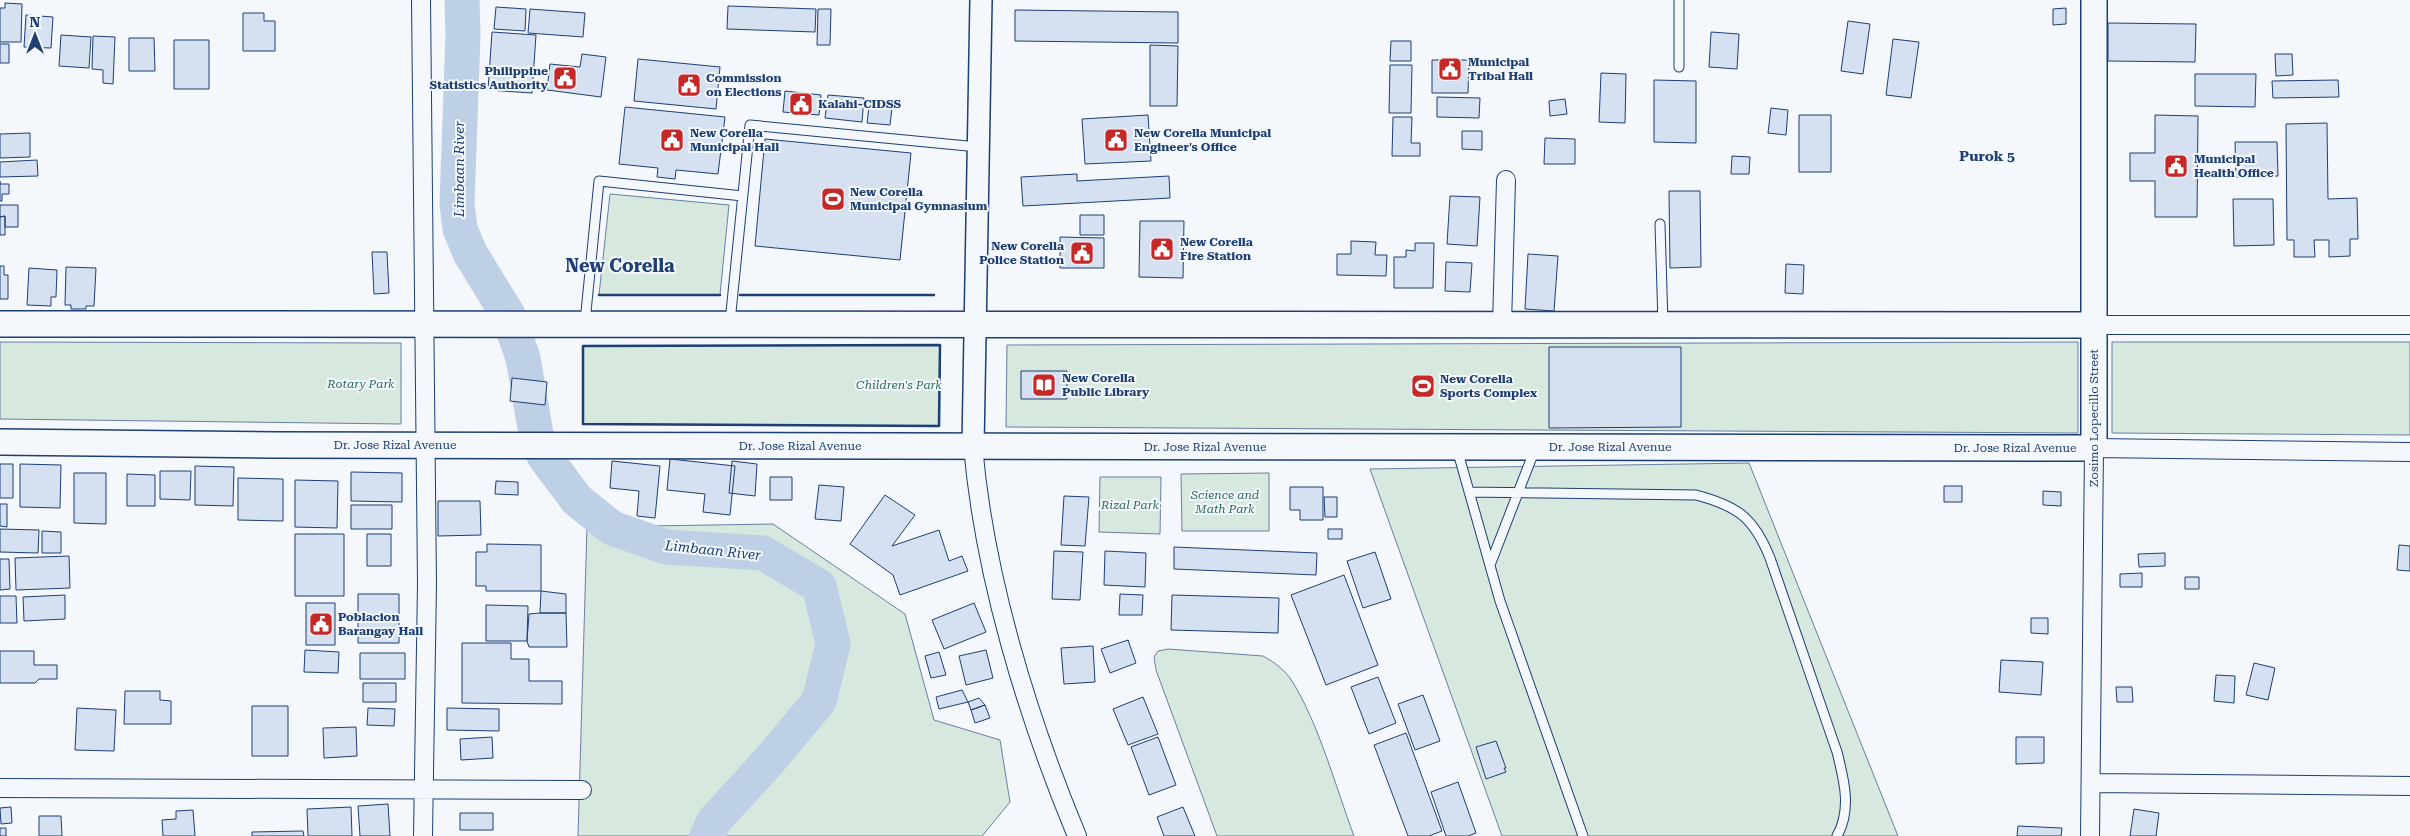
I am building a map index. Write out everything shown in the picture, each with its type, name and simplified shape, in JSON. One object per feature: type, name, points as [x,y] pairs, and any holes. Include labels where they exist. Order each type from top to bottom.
[{"type":"main road","name":"Zosimo Lopecillo Street","points":[[2094,0],[2094,448]]},
{"type":"main road","points":[[0,324],[2095,324]]},
{"type":"main road","name":"Dr. Jose Rizal Avenue","points":[[0,442],[524,446],[2094,448]]},
{"type":"street","points":[[421,0],[426,445],[425,790],[423,836]]},
{"type":"street","points":[[981,0],[974,324],[973,446],[976,487],[983,529],[1008,634],[1046,759],[1076,836]]},
{"type":"street","points":[[1502,324],[1506,180]]},
{"type":"street","points":[[2095,324],[2410,324]]},
{"type":"street","name":"Dr. Jose Rizal Avenue","points":[[2094,448],[2410,452]]},
{"type":"street","name":"Zosimo Lopecillo Street","points":[[2090,836],[2094,448]]},
{"type":"street","points":[[2091,783],[2410,786]]},
{"type":"street","points":[[0,788],[582,790]]},
{"type":"lane","points":[[1678,0],[1679,67]]},
{"type":"lane","points":[[730,324],[750,125],[978,147]]},
{"type":"lane","points":[[584,324],[599,181],[743,196]]},
{"type":"lane","points":[[1660,224],[1664,324]]},
{"type":"lane","points":[[1456,447],[1500,601],[1583,836]]},
{"type":"lane","points":[[1490,565],[1535,447]]},
{"type":"lane","points":[[1469,492],[1696,495],[1716,500],[1737,510],[1753,523],[1763,539],[1770,558],[1836,752],[1843,778],[1846,804],[1844,824],[1837,836]]},
{"type":"green space","points":[[610,194],[729,205],[720,295],[599,295]]},
{"type":"green space","name":"Rotary Park","points":[[0,342],[401,343],[401,424],[0,419]]},
{"type":"green space","points":[[2078,342],[2078,433],[1006,427],[1007,345]]},
{"type":"green space","points":[[2112,342],[2410,342],[2410,435],[2112,433]]},
{"type":"green space","name":"Children's Park","points":[[940,345],[939,426],[583,424],[583,346]]},
{"type":"green space","points":[[1749,463],[1898,836],[1502,836],[1370,469]]},
{"type":"green space","name":"Science and Math Park","points":[[1269,473],[1269,531],[1182,531],[1181,474]]},
{"type":"green space","name":"Rizal Park","points":[[1100,477],[1161,477],[1160,534],[1099,532]]},
{"type":"green space","points":[[773,524],[905,614],[934,720],[1000,740],[1010,802],[982,836],[578,836],[587,527]]},
{"type":"green space","points":[[1168,649],[1263,656],[1283,670],[1292,681],[1311,717],[1354,836],[1217,836],[1156,670],[1154,657],[1158,651]]},
{"type":"building","points":[[5,3],[22,4],[21,42],[0,42],[0,8],[5,8]]},
{"type":"building","points":[[728,6],[816,9],[815,32],[727,29]]},
{"type":"building","points":[[496,7],[526,9],[525,31],[494,29]]},
{"type":"building","points":[[2066,8],[2066,24],[2053,25],[2053,9]]},
{"type":"building","points":[[530,9],[585,13],[583,37],[528,33]]},
{"type":"building","points":[[818,9],[831,9],[830,45],[817,45]]},
{"type":"building","points":[[1015,10],[1178,12],[1178,43],[1015,41]]},
{"type":"building","points":[[243,13],[264,13],[264,21],[275,21],[275,51],[243,51]]},
{"type":"building","points":[[26,15],[53,17],[51,48],[24,47]]},
{"type":"building","points":[[1848,21],[1870,24],[1863,74],[1841,71]]},
{"type":"building","points":[[2108,23],[2196,24],[2195,62],[2108,61]]},
{"type":"building","points":[[492,32],[536,35],[532,93],[488,90]]},
{"type":"building","points":[[1711,32],[1739,34],[1737,69],[1709,67]]},
{"type":"building","points":[[61,35],[91,37],[89,68],[59,66]]},
{"type":"building","points":[[93,36],[115,37],[113,84],[103,83],[103,70],[92,69]]},
{"type":"building","points":[[129,38],[154,38],[155,71],[129,71]]},
{"type":"building","points":[[1893,39],[1919,42],[1911,98],[1886,95]]},
{"type":"building","points":[[174,40],[209,40],[209,89],[174,89]]},
{"type":"building","points":[[1391,41],[1411,41],[1411,61],[1390,61]]},
{"type":"building","points":[[0,44],[9,44],[9,63],[0,63]]},
{"type":"building","points":[[1150,45],[1178,46],[1177,106],[1150,106]]},
{"type":"building","points":[[582,54],[606,57],[601,97],[547,90],[550,64],[580,67]]},
{"type":"building","points":[[2275,54],[2292,54],[2293,75],[2276,76]]},
{"type":"building","points":[[638,59],[720,67],[716,109],[634,101]]},
{"type":"building","name":"Municipal Tribal Hall","points":[[1432,60],[1469,60],[1468,93],[1432,93]]},
{"type":"building","points":[[1390,65],[1412,65],[1411,113],[1389,113]]},
{"type":"building","points":[[1601,73],[1626,74],[1625,123],[1599,122]]},
{"type":"building","points":[[2195,74],[2256,74],[2255,107],[2195,106]]},
{"type":"building","points":[[1654,80],[1696,81],[1696,143],[1654,142]]},
{"type":"building","points":[[2338,80],[2339,97],[2273,98],[2272,81]]},
{"type":"building","points":[[785,91],[821,95],[819,115],[783,112]]},
{"type":"building","points":[[828,95],[864,98],[862,122],[825,118]]},
{"type":"building","points":[[1437,97],[1480,98],[1479,118],[1437,117]]},
{"type":"building","points":[[1565,99],[1567,114],[1550,116],[1549,101]]},
{"type":"building","points":[[869,106],[892,108],[890,125],[867,123]]},
{"type":"building","name":"New Corella Municipal Hall","points":[[625,107],[725,117],[718,174],[676,170],[675,179],[657,177],[658,168],[619,164]]},
{"type":"building","points":[[1771,108],[1788,110],[1786,135],[1768,133]]},
{"type":"building","name":"New Corella Municipal Engineer's Office","points":[[1148,115],[1151,161],[1085,164],[1082,119]]},
{"type":"building","points":[[1799,115],[1831,115],[1831,172],[1799,172]]},
{"type":"building","points":[[2155,115],[2198,116],[2197,217],[2155,217],[2155,181],[2130,181],[2130,153],[2155,153]]},
{"type":"building","points":[[1393,117],[1412,117],[1411,143],[1420,143],[1420,156],[1392,156]]},
{"type":"building","points":[[2327,123],[2328,199],[2357,198],[2358,239],[2350,239],[2350,256],[2329,257],[2329,240],[2314,240],[2315,257],[2294,257],[2294,240],[2287,240],[2286,124]]},
{"type":"building","points":[[1462,131],[1482,131],[1482,150],[1462,149]]},
{"type":"building","points":[[30,133],[30,157],[0,158],[0,134]]},
{"type":"building","points":[[1545,138],[1575,139],[1575,164],[1544,164]]},
{"type":"building","name":"New Corella Municipal Gymnasium","points":[[765,139],[911,153],[900,260],[755,246]]},
{"type":"building","points":[[2235,142],[2277,142],[2278,176],[2236,177]]},
{"type":"building","points":[[1732,156],[1750,157],[1749,174],[1731,174]]},
{"type":"building","points":[[37,160],[38,176],[0,177],[0,162]]},
{"type":"building","points":[[1077,174],[1077,181],[1169,176],[1170,198],[1023,206],[1021,177]]},
{"type":"building","points":[[0,184],[9,184],[9,194],[2,194],[2,201],[0,201]]},
{"type":"building","points":[[1669,191],[1700,191],[1701,267],[1670,268]]},
{"type":"building","points":[[1450,196],[1480,197],[1477,246],[1447,244]]},
{"type":"building","points":[[2233,199],[2273,199],[2274,245],[2234,246]]},
{"type":"building","points":[[0,205],[18,205],[18,227],[5,227],[5,216],[0,217]]},
{"type":"building","points":[[1080,215],[1104,215],[1104,235],[1080,235]]},
{"type":"building","points":[[5,216],[5,235],[0,235],[0,217]]},
{"type":"building","name":"New Corella Fire Station","points":[[1140,221],[1184,221],[1183,278],[1139,277]]},
{"type":"building","name":"New Corella Police Station","points":[[1060,237],[1104,238],[1104,268],[1060,268]]},
{"type":"building","points":[[1351,241],[1376,242],[1375,255],[1387,255],[1386,276],[1337,275],[1337,254],[1351,254]]},
{"type":"building","points":[[1415,243],[1434,243],[1433,288],[1394,288],[1394,257],[1406,257],[1406,250],[1415,251]]},
{"type":"building","points":[[372,252],[387,252],[389,293],[374,294]]},
{"type":"building","points":[[1528,254],[1558,256],[1554,311],[1525,309]]},
{"type":"building","points":[[1446,262],[1472,263],[1470,292],[1445,291]]},
{"type":"building","points":[[1786,264],[1804,265],[1803,294],[1785,293]]},
{"type":"building","points":[[0,266],[4,266],[4,275],[8,275],[8,299],[0,299]]},
{"type":"building","points":[[66,267],[96,268],[94,306],[86,306],[86,309],[71,309],[71,305],[65,305]]},
{"type":"building","points":[[29,268],[57,270],[56,297],[51,297],[51,306],[27,305]]},
{"type":"building","points":[[1549,347],[1681,347],[1681,427],[1549,428]]},
{"type":"building","name":"New Corella Public Library","points":[[1021,371],[1067,371],[1067,399],[1021,399]]},
{"type":"building","points":[[512,378],[547,382],[545,405],[510,401]]},
{"type":"building","points":[[670,459],[735,466],[730,515],[703,512],[705,494],[667,490]]},
{"type":"building","points":[[612,461],[660,466],[655,518],[637,516],[639,491],[610,488]]},
{"type":"building","points":[[732,461],[757,464],[755,496],[729,493]]},
{"type":"building","points":[[0,464],[13,464],[13,498],[0,498]]},
{"type":"building","points":[[20,464],[61,465],[60,508],[20,507]]},
{"type":"building","points":[[195,466],[234,467],[233,506],[195,505]]},
{"type":"building","points":[[160,471],[191,471],[190,500],[160,499]]},
{"type":"building","points":[[351,472],[402,473],[402,502],[351,501]]},
{"type":"building","points":[[74,473],[106,473],[106,524],[74,523]]},
{"type":"building","points":[[127,474],[155,475],[155,506],[127,506]]},
{"type":"building","points":[[770,477],[792,477],[792,500],[770,500]]},
{"type":"building","points":[[238,478],[283,479],[283,521],[238,520]]},
{"type":"building","points":[[295,480],[338,481],[337,528],[295,527]]},
{"type":"building","points":[[496,481],[518,482],[518,495],[495,494]]},
{"type":"building","points":[[819,485],[844,487],[841,521],[815,519]]},
{"type":"building","points":[[1944,486],[1962,486],[1962,502],[1944,502]]},
{"type":"building","points":[[1290,487],[1323,487],[1323,520],[1300,520],[1300,510],[1290,510]]},
{"type":"building","points":[[2043,491],[2061,492],[2061,506],[2043,505]]},
{"type":"building","points":[[885,495],[915,515],[892,546],[939,530],[949,561],[962,556],[968,571],[900,595],[893,575],[850,544]]},
{"type":"building","points":[[1064,496],[1089,497],[1085,546],[1061,545]]},
{"type":"building","points":[[1324,497],[1337,497],[1337,517],[1325,517]]},
{"type":"building","points":[[438,501],[480,501],[481,535],[438,536]]},
{"type":"building","points":[[0,504],[7,504],[7,527],[0,526]]},
{"type":"building","points":[[351,505],[392,505],[392,529],[351,529]]},
{"type":"building","points":[[0,529],[39,530],[38,553],[0,552]]},
{"type":"building","points":[[1328,529],[1342,529],[1342,539],[1328,539]]},
{"type":"building","points":[[42,531],[61,532],[61,553],[42,553]]},
{"type":"building","points":[[295,534],[344,534],[344,596],[295,596]]},
{"type":"building","points":[[367,534],[391,534],[391,566],[367,566]]},
{"type":"building","points":[[487,544],[541,545],[541,591],[486,591],[486,586],[476,586],[476,552],[487,552]]},
{"type":"building","points":[[2399,545],[2410,546],[2410,571],[2397,570]]},
{"type":"building","points":[[1174,547],[1317,553],[1316,575],[1174,569]]},
{"type":"building","points":[[1054,551],[1083,552],[1080,600],[1052,599]]},
{"type":"building","points":[[1105,551],[1146,553],[1145,587],[1104,585]]},
{"type":"building","points":[[1375,552],[1391,599],[1363,608],[1347,561]]},
{"type":"building","points":[[2165,553],[2165,566],[2139,567],[2138,554]]},
{"type":"building","points":[[69,556],[70,588],[16,590],[15,558]]},
{"type":"building","points":[[0,559],[9,559],[10,589],[0,590]]},
{"type":"building","points":[[2142,573],[2142,587],[2120,587],[2120,574]]},
{"type":"building","points":[[1344,575],[1378,665],[1326,685],[1291,595]]},
{"type":"building","points":[[2185,577],[2199,577],[2199,589],[2185,589]]},
{"type":"building","points":[[541,591],[566,594],[566,613],[540,613]]},
{"type":"building","points":[[358,594],[399,594],[399,643],[358,643]]},
{"type":"building","points":[[1120,594],[1143,595],[1142,615],[1119,615]]},
{"type":"building","points":[[65,595],[65,619],[24,621],[23,597]]},
{"type":"building","points":[[1172,595],[1279,598],[1278,633],[1171,630]]},
{"type":"building","points":[[0,596],[16,596],[17,623],[0,623]]},
{"type":"building","name":"Poblacion Barangay Hall","points":[[306,603],[335,603],[335,645],[306,645]]},
{"type":"building","points":[[974,603],[986,632],[944,649],[932,620]]},
{"type":"building","points":[[486,605],[528,606],[527,641],[486,641]]},
{"type":"building","points":[[566,613],[567,647],[529,647],[527,641],[529,614]]},
{"type":"building","points":[[2031,618],[2048,618],[2048,634],[2031,633]]},
{"type":"building","points":[[1128,640],[1136,663],[1110,673],[1101,649]]},
{"type":"building","points":[[462,643],[511,643],[511,659],[529,659],[529,681],[562,681],[562,704],[462,703]]},
{"type":"building","points":[[1093,646],[1095,682],[1064,684],[1061,648]]},
{"type":"building","points":[[305,650],[339,652],[338,673],[304,672]]},
{"type":"building","points":[[986,650],[993,678],[966,685],[959,656]]},
{"type":"building","points":[[0,651],[34,651],[34,665],[57,665],[57,679],[39,679],[35,683],[0,683]]},
{"type":"building","points":[[939,652],[946,675],[931,678],[925,656]]},
{"type":"building","points":[[360,653],[405,653],[405,679],[360,679]]},
{"type":"building","points":[[2001,660],[2043,662],[2041,695],[1999,692]]},
{"type":"building","points":[[2254,663],[2275,668],[2268,700],[2246,695]]},
{"type":"building","points":[[2216,675],[2235,676],[2234,703],[2214,701]]},
{"type":"building","points":[[1378,677],[1396,723],[1369,734],[1351,687]]},
{"type":"building","points":[[363,683],[396,683],[396,702],[363,702]]},
{"type":"building","points":[[2116,687],[2132,687],[2133,702],[2117,702]]},
{"type":"building","points":[[962,690],[968,702],[939,709],[936,697]]},
{"type":"building","points":[[125,691],[160,691],[160,700],[171,701],[171,724],[124,724]]},
{"type":"building","points":[[1423,695],[1440,741],[1415,750],[1398,704]]},
{"type":"building","points":[[1143,697],[1158,734],[1128,745],[1113,709]]},
{"type":"building","points":[[979,698],[985,705],[971,710],[968,702]]},
{"type":"building","points":[[985,705],[990,718],[975,723],[971,710]]},
{"type":"building","points":[[252,706],[288,706],[288,756],[252,756]]},
{"type":"building","points":[[77,708],[116,710],[114,751],[75,750]]},
{"type":"building","points":[[368,708],[395,709],[394,726],[367,725]]},
{"type":"building","points":[[447,708],[499,709],[499,731],[447,730]]},
{"type":"building","points":[[356,727],[357,756],[324,758],[323,728]]},
{"type":"building","points":[[1406,733],[1442,831],[1429,836],[1408,836],[1374,745]]},
{"type":"building","points":[[492,737],[493,758],[461,760],[460,739]]},
{"type":"building","points":[[1158,737],[1176,785],[1149,795],[1131,747]]},
{"type":"building","points":[[2016,737],[2044,737],[2044,763],[2016,764]]},
{"type":"building","points":[[1496,741],[1506,772],[1486,779],[1476,747]]},
{"type":"building","points":[[1458,782],[1476,833],[1468,836],[1446,836],[1431,792]]},
{"type":"building","points":[[388,804],[390,836],[360,836],[358,806]]},
{"type":"building","points":[[11,807],[12,823],[1,824],[0,808]]},
{"type":"building","points":[[351,807],[352,836],[308,836],[307,809]]},
{"type":"building","points":[[1183,807],[1195,836],[1164,836],[1157,817]]},
{"type":"building","points":[[2134,809],[2159,813],[2156,836],[2130,836]]},
{"type":"building","points":[[193,810],[195,836],[163,836],[162,820],[176,819],[176,811]]},
{"type":"building","points":[[460,813],[493,813],[493,830],[460,830]]},
{"type":"building","points":[[39,816],[61,816],[62,836],[39,836]]},
{"type":"building","points":[[2018,826],[2062,828],[2061,836],[2017,836]]},
{"type":"building","points":[[0,828],[6,828],[6,836],[0,836]]},
{"type":"building","points":[[303,831],[304,836],[252,836],[252,832]]},
{"type":"waterway","name":"Limbaan River","points":[[462,0],[463,35],[457,204],[460,229],[470,253],[508,315],[523,358],[536,434],[544,456],[577,500],[612,528],[666,547],[763,553],[819,586],[833,644],[819,701],[768,762],[714,821],[707,836]]},
{"type":"wall","points":[[599,295],[720,295]]},
{"type":"wall","points":[[740,295],[934,295]]},
{"type":"wall","points":[[940,345],[939,426],[583,424],[583,346],[940,345]]},
{"type":"place","name":"Municipal Tribal Hall","points":[[1450,69]]},
{"type":"place","name":"Philippine Statistics Authority","points":[[565,78]]},
{"type":"place","name":"Commission on Elections","points":[[689,85]]},
{"type":"place","name":"Kalahi-CIDSS","points":[[801,104]]},
{"type":"place","name":"New Corella Municipal Hall","points":[[672,140]]},
{"type":"place","name":"New Corella Municipal Engineer's Office","points":[[1116,140]]},
{"type":"place","name":"Municipal Health Office","points":[[2176,166]]},
{"type":"place","name":"New Corella Municipal Gymnasium","points":[[833,199]]},
{"type":"place","name":"New Corella Fire Station","points":[[1162,249]]},
{"type":"place","name":"New Corella Police Station","points":[[1082,253]]},
{"type":"place","name":"New Corella Public Library","points":[[1044,385]]},
{"type":"place","name":"New Corella Sports Complex","points":[[1423,386]]},
{"type":"place","name":"Poblacion Barangay Hall","points":[[321,624]]},
{"type":"district","name":"Purok 5","points":[[1987,156]]},
{"type":"district","name":"New Corella","points":[[620,265]]}]
